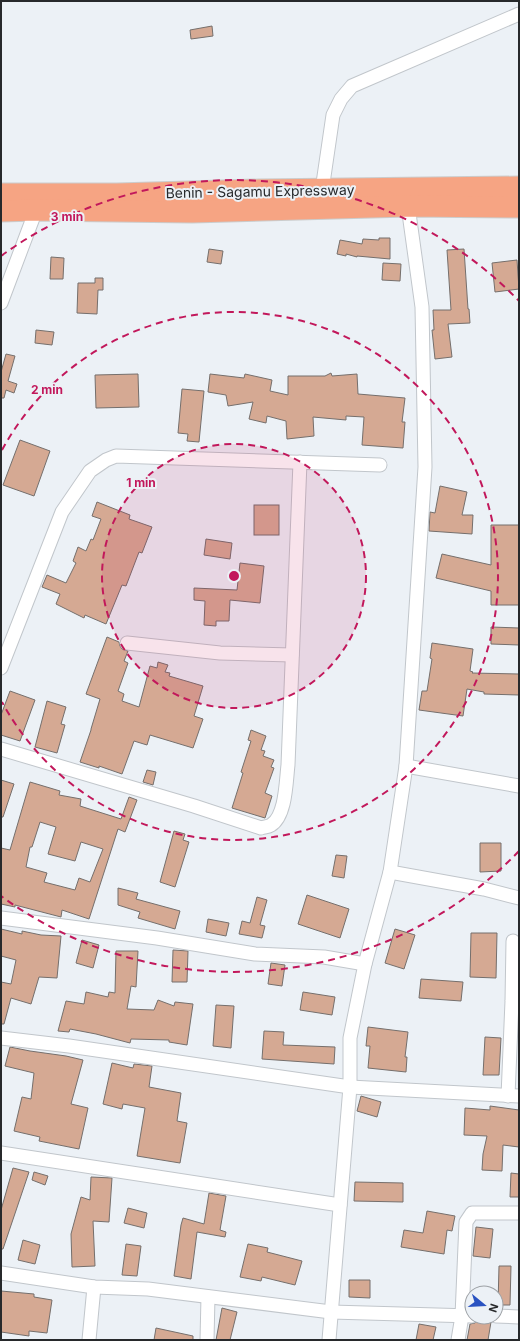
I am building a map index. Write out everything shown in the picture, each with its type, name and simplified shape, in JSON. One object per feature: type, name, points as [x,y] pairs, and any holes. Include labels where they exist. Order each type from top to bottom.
[{"type":"highway","name":"Benin - Sagamu Expressway","points":[[1,194],[117,194],[260,200],[322,190],[519,187]]},
{"type":"highway","points":[[1,211],[192,212],[260,200],[408,206],[519,206]]},
{"type":"street","points":[[322,190],[333,115],[341,99],[352,86],[519,14]]},
{"type":"street","points":[[329,1340],[350,1087],[350,1038],[365,964],[390,872],[406,766],[425,467],[422,307],[408,206]]},
{"type":"street","points":[[1,303],[36,210]]},
{"type":"street","points":[[1,668],[62,512],[90,471],[106,460],[116,456],[380,465]]},
{"type":"street","points":[[1,749],[194,806],[261,828],[270,826],[275,821],[284,801],[288,765],[300,462]]},
{"type":"street","points":[[127,643],[220,653],[292,655]]},
{"type":"street","points":[[406,766],[519,786]]},
{"type":"street","points":[[390,872],[484,889],[519,898]]},
{"type":"street","points":[[1,918],[157,938],[255,954],[324,957],[365,964]]},
{"type":"street","points":[[1,1038],[77,1047],[350,1087],[514,1096],[512,1009],[513,941]]},
{"type":"street","points":[[1,1152],[340,1205]]},
{"type":"street","points":[[467,1285],[466,1222],[472,1213],[519,1213]]},
{"type":"street","points":[[1,1273],[94,1288],[148,1289],[331,1312],[464,1316]]},
{"type":"street","points":[[89,1340],[94,1288]]},
{"type":"street","points":[[207,1340],[208,1297]]},
{"type":"street","points":[[504,1316],[519,1317]]},
{"type":"street","points":[[458,1340],[464,1324]]},
{"type":"building","points":[[212,26],[213,36],[191,39],[190,30]]},
{"type":"building","points":[[379,238],[390,238],[390,259],[337,254],[340,240],[362,244],[363,239],[379,240]]},
{"type":"building","points":[[209,249],[223,251],[221,264],[207,262]]},
{"type":"building","points":[[464,249],[470,323],[448,324],[452,357],[435,359],[432,330],[434,330],[433,310],[451,310],[447,250]]},
{"type":"building","points":[[51,257],[64,258],[63,279],[50,279]]},
{"type":"building","points":[[517,260],[519,289],[495,292],[492,263]]},
{"type":"building","points":[[383,263],[401,264],[400,281],[382,280]]},
{"type":"building","points":[[95,278],[103,278],[103,290],[98,290],[97,314],[77,313],[78,283],[95,283]]},
{"type":"building","points":[[36,330],[54,332],[52,345],[35,343]]},
{"type":"building","points":[[6,354],[15,356],[8,381],[17,384],[14,393],[6,390],[4,398],[1,398],[1,372]]},
{"type":"building","points":[[331,373],[332,376],[357,374],[358,394],[405,398],[402,422],[405,422],[403,448],[362,445],[364,417],[346,416],[346,420],[313,417],[314,436],[287,439],[286,421],[267,416],[266,423],[249,419],[253,402],[228,406],[226,395],[208,392],[210,374],[244,378],[245,374],[272,380],[270,391],[288,395],[288,376],[325,376]]},
{"type":"building","points":[[138,374],[139,407],[96,408],[95,375]]},
{"type":"building","points":[[182,389],[204,391],[199,442],[187,441],[188,434],[178,433]]},
{"type":"building","points":[[20,440],[50,451],[34,496],[3,485]]},
{"type":"building","points":[[440,486],[467,492],[462,515],[473,515],[472,534],[429,531],[430,512],[435,513]]},
{"type":"building","points":[[97,502],[130,515],[129,519],[152,527],[142,553],[139,552],[126,586],[122,585],[106,624],[85,615],[84,618],[56,604],[60,594],[42,587],[47,575],[66,583],[76,563],[73,561],[78,547],[86,551],[91,539],[93,540],[101,519],[92,516]]},
{"type":"building","points":[[254,505],[279,505],[279,535],[254,535]]},
{"type":"building","points":[[491,525],[519,525],[519,605],[491,605],[491,591],[436,578],[442,554],[491,565]]},
{"type":"building","points":[[206,539],[232,543],[230,559],[204,555]]},
{"type":"building","points":[[240,563],[264,566],[260,603],[230,600],[229,621],[216,621],[216,626],[204,625],[205,601],[194,600],[194,588],[237,590]]},
{"type":"building","points":[[491,627],[519,628],[519,645],[491,644]]},
{"type":"building","points":[[107,637],[119,642],[122,649],[128,651],[124,661],[128,663],[118,691],[124,694],[122,701],[139,707],[150,666],[157,668],[158,662],[168,665],[165,672],[170,673],[169,676],[203,686],[194,716],[203,719],[193,748],[150,735],[147,745],[134,741],[122,774],[99,766],[99,768],[80,762],[100,699],[86,694]]},
{"type":"building","points":[[432,643],[473,649],[470,671],[473,672],[472,673],[519,674],[519,695],[484,694],[484,692],[467,689],[463,716],[419,710],[422,691],[427,691],[432,659],[430,658]]},
{"type":"building","points":[[10,691],[35,700],[20,741],[1,735],[1,715]]},
{"type":"building","points":[[47,701],[66,707],[61,724],[65,725],[57,753],[35,747]]},
{"type":"building","points":[[251,730],[266,736],[261,750],[265,751],[263,756],[274,760],[271,767],[274,768],[265,793],[272,796],[265,818],[232,808],[251,741],[248,740]]},
{"type":"building","points":[[147,770],[156,772],[153,785],[143,782]]},
{"type":"building","points":[[1,780],[14,784],[3,817],[1,817]]},
{"type":"building","points":[[30,782],[60,791],[59,795],[81,799],[80,806],[121,819],[129,797],[137,800],[125,832],[118,829],[89,919],[62,910],[61,917],[15,905],[15,907],[1,904],[1,848],[10,850]],"holes":[[[40,822],[56,827],[48,854],[75,861],[81,842],[103,849],[90,882],[79,878],[75,890],[44,882],[47,873],[26,867],[30,847],[32,847]]]},
{"type":"building","points":[[174,831],[185,834],[183,840],[189,842],[175,887],[160,882]]},
{"type":"building","points":[[480,843],[501,843],[501,871],[480,872]]},
{"type":"building","points":[[336,855],[347,856],[344,878],[332,876]]},
{"type":"building","points":[[118,888],[138,893],[136,899],[180,911],[175,929],[138,918],[140,912],[118,905]]},
{"type":"building","points":[[307,895],[349,909],[340,938],[298,924]]},
{"type":"building","points":[[257,897],[267,900],[260,925],[265,926],[262,938],[239,934],[242,921],[250,923]]},
{"type":"building","points":[[208,919],[229,923],[226,936],[206,932]]},
{"type":"building","points":[[1,929],[22,934],[22,931],[41,935],[61,936],[57,978],[39,977],[31,1004],[11,998],[4,1024],[1,1024],[1,982],[11,984],[16,960],[1,956]]},
{"type":"building","points":[[395,929],[415,935],[404,969],[385,963]]},
{"type":"building","points":[[471,933],[497,933],[496,978],[470,977]]},
{"type":"building","points":[[82,940],[99,945],[93,968],[76,963]]},
{"type":"building","points":[[173,950],[188,951],[187,982],[172,982]]},
{"type":"building","points":[[116,951],[138,951],[136,987],[131,986],[127,1009],[154,1010],[158,1000],[174,1006],[175,1002],[193,1004],[187,1045],[169,1042],[169,1040],[131,1039],[130,1043],[70,1029],[69,1032],[58,1031],[66,1001],[84,1004],[86,992],[108,997],[109,992],[115,993]]},
{"type":"building","points":[[271,963],[285,965],[282,986],[268,984]]},
{"type":"building","points":[[421,979],[463,982],[461,1001],[419,998]]},
{"type":"building","points":[[303,992],[335,997],[332,1015],[300,1010]]},
{"type":"building","points":[[216,1005],[234,1006],[231,1048],[213,1046]]},
{"type":"building","points":[[368,1027],[408,1032],[405,1057],[407,1057],[406,1072],[368,1068],[370,1046],[366,1046]]},
{"type":"building","points":[[264,1031],[284,1032],[283,1045],[335,1047],[334,1064],[262,1059]]},
{"type":"building","points":[[485,1037],[501,1038],[499,1075],[483,1075]]},
{"type":"building","points":[[10,1047],[83,1060],[71,1104],[88,1108],[79,1149],[39,1141],[40,1137],[14,1131],[22,1097],[31,1099],[34,1073],[5,1066]]},
{"type":"building","points":[[112,1063],[133,1068],[134,1064],[152,1066],[149,1087],[181,1093],[177,1121],[187,1123],[180,1163],[137,1156],[145,1108],[123,1104],[122,1109],[103,1104]]},
{"type":"building","points":[[361,1096],[381,1102],[377,1117],[357,1111]]},
{"type":"building","points":[[490,1106],[519,1110],[519,1147],[503,1145],[502,1171],[482,1170],[483,1154],[487,1136],[464,1135],[465,1108],[490,1110]]},
{"type":"building","points":[[13,1168],[29,1172],[3,1249],[1,1249],[1,1210]]},
{"type":"building","points":[[34,1172],[48,1176],[45,1185],[32,1180]]},
{"type":"building","points":[[511,1173],[519,1174],[519,1197],[510,1197]]},
{"type":"building","points":[[91,1177],[112,1178],[109,1222],[93,1221],[95,1266],[72,1267],[71,1234],[81,1197],[90,1200]]},
{"type":"building","points":[[355,1182],[403,1183],[403,1202],[354,1201]]},
{"type":"building","points":[[209,1193],[226,1196],[220,1230],[226,1232],[225,1237],[197,1232],[191,1279],[174,1276],[183,1218],[204,1224]]},
{"type":"building","points":[[128,1208],[147,1213],[144,1228],[124,1223]]},
{"type":"building","points":[[427,1211],[455,1216],[452,1231],[447,1230],[444,1254],[401,1247],[404,1230],[423,1233]]},
{"type":"building","points":[[476,1227],[493,1229],[490,1258],[473,1256]]},
{"type":"building","points":[[23,1240],[40,1245],[35,1264],[18,1260]]},
{"type":"building","points":[[126,1244],[141,1246],[137,1276],[122,1275]]},
{"type":"building","points":[[248,1244],[268,1248],[267,1252],[302,1261],[295,1285],[262,1277],[261,1281],[240,1277]]},
{"type":"building","points":[[499,1266],[511,1266],[510,1305],[504,1305],[504,1285],[499,1285]]},
{"type":"building","points":[[349,1280],[370,1280],[370,1298],[349,1297]]},
{"type":"building","points":[[1,1291],[34,1294],[34,1297],[52,1300],[47,1333],[29,1331],[29,1336],[1,1332]]},
{"type":"building","points":[[222,1308],[237,1312],[230,1340],[216,1340]]},
{"type":"building","points":[[419,1324],[436,1327],[433,1340],[416,1340]]},
{"type":"building","points":[[470,1325],[490,1325],[488,1340],[467,1340]]},
{"type":"building","points":[[156,1328],[193,1336],[193,1340],[154,1340]]}]
